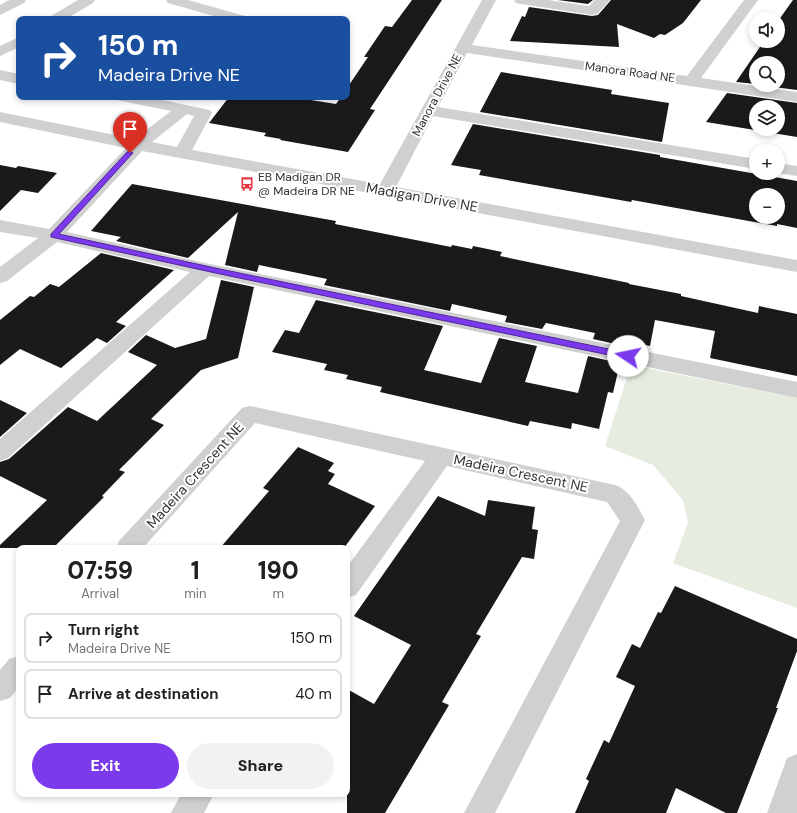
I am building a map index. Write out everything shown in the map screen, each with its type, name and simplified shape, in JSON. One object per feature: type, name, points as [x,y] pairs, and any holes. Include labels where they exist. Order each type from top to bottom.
[{"type":"street","points":[[0,11],[19,0]]},
{"type":"street","points":[[66,16],[77,13],[88,0]]},
{"type":"street","points":[[173,0],[229,16]]},
{"type":"street","name":"Manora Drive NE","points":[[386,190],[489,0]]},
{"type":"street","points":[[521,0],[592,11],[604,0]]},
{"type":"street","points":[[691,81],[751,0]]},
{"type":"street","points":[[0,52],[16,43]]},
{"type":"street","name":"Manora Road NE","points":[[463,48],[797,97]]},
{"type":"street","points":[[0,76],[16,79]]},
{"type":"street","points":[[138,100],[204,113],[182,153]]},
{"type":"street","points":[[0,277],[54,236],[138,145],[184,109]]},
{"type":"street","points":[[430,110],[749,163]]},
{"type":"street","name":"Madigan Drive NE","points":[[0,117],[138,145],[797,266]]},
{"type":"street","points":[[785,169],[797,171]]},
{"type":"street","points":[[0,226],[797,390]]},
{"type":"street","points":[[0,452],[205,268]]},
{"type":"street","name":"Madeira Crescent NE","points":[[131,545],[250,414],[615,494],[633,520],[479,813]]},
{"type":"street","points":[[350,583],[441,456]]},
{"type":"street","points":[[0,689],[16,671]]},
{"type":"street","points":[[782,813],[797,768]]},
{"type":"street","points":[[186,813],[197,797]]},
{"type":"shaded area","points":[[631,365],[797,398],[797,608],[673,563],[688,523],[683,500],[653,465],[605,446]]},
{"type":"building","points":[[412,0],[442,0],[370,109],[375,110],[348,152],[280,140],[281,139],[264,136],[266,133],[209,123],[227,100],[311,100],[336,104],[339,100],[350,100],[350,84],[368,57],[364,57],[385,26],[392,27]]},
{"type":"building","points":[[558,0],[593,0],[588,4]]},
{"type":"building","points":[[611,0],[701,0],[683,23],[665,35],[660,34],[654,38],[617,24],[619,47],[510,41],[522,16],[525,17],[529,7],[592,16],[598,15]]},
{"type":"building","points":[[793,0],[797,0],[797,90],[785,88],[785,56],[754,56],[759,48],[785,48],[784,12]]},
{"type":"building","points":[[749,63],[749,83],[736,82]]},
{"type":"building","points":[[501,72],[612,90],[611,94],[669,103],[662,142],[480,112]]},
{"type":"building","points":[[727,93],[776,100],[749,100],[749,129],[706,122]]},
{"type":"building","points":[[785,101],[797,103],[797,137],[785,135]]},
{"type":"building","points":[[473,124],[660,155],[660,157],[749,173],[749,180],[785,179],[797,181],[797,228],[777,224],[785,224],[785,188],[749,188],[749,221],[479,175],[481,170],[451,165]]},
{"type":"building","points":[[0,165],[16,168],[18,166],[57,173],[38,193],[21,190],[0,211]]},
{"type":"building","points":[[132,184],[336,221],[335,224],[451,247],[452,245],[472,249],[473,246],[502,252],[500,256],[681,294],[681,296],[758,313],[759,306],[797,314],[797,376],[710,358],[715,331],[655,320],[650,346],[625,341],[624,346],[593,339],[595,333],[546,323],[542,329],[505,322],[507,316],[452,304],[450,311],[324,285],[327,279],[259,265],[257,272],[225,265],[238,212],[188,258],[116,241],[121,237],[91,231]]},
{"type":"building","points":[[766,224],[777,224],[777,226]]},
{"type":"building","points":[[101,253],[174,270],[116,322],[126,326],[107,343],[97,338],[61,368],[20,349],[0,365],[0,320],[30,296],[34,297],[50,284],[59,287]]},
{"type":"building","points":[[221,280],[254,287],[238,358],[201,370],[151,419],[164,425],[119,470],[125,472],[102,496],[104,497],[56,545],[16,545],[16,548],[0,548],[0,545],[47,500],[0,476],[0,462],[9,459],[68,407],[97,421],[157,365],[128,352],[146,335],[175,348],[206,339]]},
{"type":"building","points":[[316,300],[443,326],[424,370],[481,383],[499,338],[537,346],[525,382],[578,393],[588,356],[620,363],[613,393],[608,392],[599,429],[572,423],[571,429],[530,421],[528,426],[380,392],[382,387],[346,379],[348,375],[324,370],[327,364],[272,352],[285,330],[299,333]]},
{"type":"building","points":[[0,400],[27,413],[0,437]]},
{"type":"building","points":[[298,447],[334,463],[328,471],[335,474],[328,484],[375,506],[346,545],[223,545],[269,491],[263,488]]},
{"type":"building","points":[[438,496],[485,516],[488,500],[535,507],[532,529],[538,530],[534,559],[522,557],[476,634],[481,636],[442,702],[449,705],[385,813],[347,813],[347,797],[350,797],[350,691],[374,704],[411,645],[354,616]]},
{"type":"building","points":[[675,586],[797,639],[797,651],[776,708],[778,708],[737,813],[726,813],[676,788],[666,813],[575,813],[589,781],[586,779],[604,740],[609,743],[635,686],[616,677],[632,644],[640,648],[658,612],[661,613]]},
{"type":"place","name":"EB Madigan DR @ Madeira DR NE","points":[[247,184]]},
{"type":"route","points":[[130,153],[54,236],[220,272],[628,356]]}]
